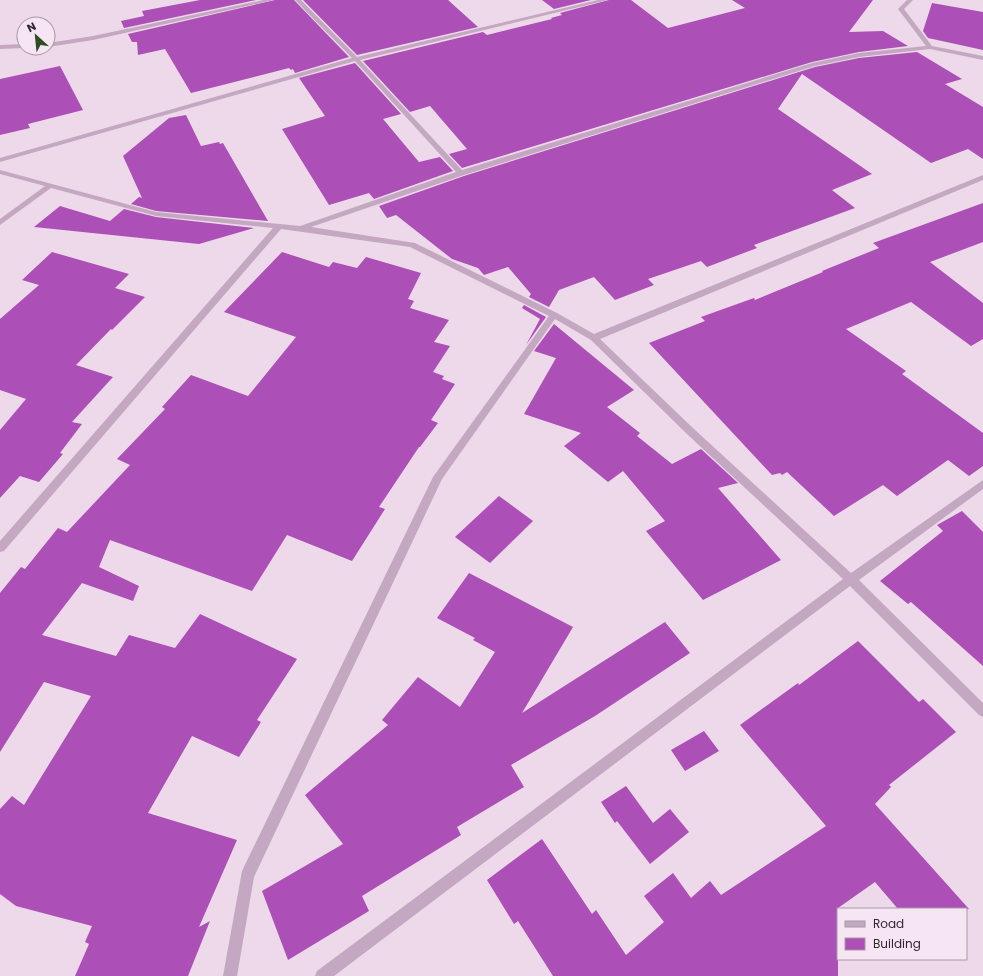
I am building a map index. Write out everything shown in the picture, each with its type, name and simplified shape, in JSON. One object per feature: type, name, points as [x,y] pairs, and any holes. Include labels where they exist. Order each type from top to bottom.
[{"type":"street","points":[[56,44],[93,38],[271,0]]},
{"type":"street","points":[[298,0],[356,59],[461,173]]},
{"type":"street","points":[[0,160],[356,59],[605,0]]},
{"type":"street","points":[[910,0],[901,9],[930,47]]},
{"type":"street","points":[[0,47],[16,46]]},
{"type":"street","points":[[300,228],[461,173],[814,64],[860,55],[930,47],[983,58]]},
{"type":"street","points":[[0,172],[156,214],[278,228],[300,228],[412,245],[554,315],[594,338],[691,432],[851,579],[983,711]]},
{"type":"street","points":[[594,338],[983,177]]},
{"type":"street","points":[[0,223],[52,185]]},
{"type":"street","points":[[0,548],[278,228]]},
{"type":"street","points":[[230,976],[247,876],[438,477],[554,315]]},
{"type":"street","points":[[322,976],[851,579],[983,484]]},
{"type":"building","points":[[200,0],[256,0],[124,28],[121,21],[144,16],[142,11]]},
{"type":"building","points":[[275,0],[294,0],[349,57],[295,73],[293,69],[291,70],[289,68],[191,93],[165,49],[138,55],[137,42],[132,42],[128,34]]},
{"type":"building","points":[[303,0],[448,0],[478,27],[357,55]]},
{"type":"building","points":[[542,0],[591,0],[554,9]]},
{"type":"building","points":[[609,0],[631,0],[668,28],[745,8],[732,0],[873,0],[849,32],[883,31],[908,46],[859,52],[812,62],[462,168],[449,154],[467,149],[430,106],[410,112],[363,61],[483,32],[487,35],[552,19],[551,18],[562,15],[560,13]]},
{"type":"building","points":[[932,3],[983,12],[983,50],[928,38],[923,31]]},
{"type":"building","points":[[917,52],[962,79],[945,84],[983,107],[983,159],[968,149],[931,163],[802,74],[778,109],[872,174],[832,190],[855,208],[754,245],[757,248],[707,267],[701,261],[648,279],[654,285],[615,300],[594,277],[559,290],[549,307],[529,297],[531,294],[508,267],[484,275],[478,268],[452,259],[396,215],[387,218],[379,206],[464,176],[815,67],[859,58]]},
{"type":"building","points":[[355,63],[401,114],[383,119],[419,162],[440,157],[453,171],[374,199],[369,193],[329,205],[282,129],[325,116],[299,78]]},
{"type":"building","points":[[60,66],[83,110],[28,124],[30,128],[0,135],[0,79]]},
{"type":"building","points":[[186,115],[201,146],[219,142],[220,144],[223,143],[268,221],[156,211],[131,204],[139,197],[142,198],[123,156],[169,118]]},
{"type":"building","points":[[983,203],[983,242],[930,262],[983,303],[983,339],[971,346],[911,302],[846,329],[906,371],[902,374],[983,433],[983,466],[969,476],[948,460],[897,496],[883,485],[834,516],[787,472],[782,475],[780,473],[772,475],[649,343],[705,321],[701,317],[754,298],[755,300],[879,248],[873,243]]},
{"type":"building","points":[[60,206],[110,221],[124,209],[156,217],[254,228],[199,244],[34,227]]},
{"type":"building","points":[[52,252],[129,274],[115,288],[145,297],[76,365],[113,377],[72,422],[82,424],[60,453],[63,454],[39,482],[20,476],[0,498],[0,430],[26,399],[0,390],[0,319],[39,285],[22,280]]},
{"type":"building","points":[[282,252],[329,267],[333,262],[357,268],[366,257],[421,273],[408,299],[414,301],[410,308],[449,320],[434,342],[450,346],[433,372],[444,376],[442,379],[455,384],[431,420],[438,423],[419,447],[379,507],[385,509],[352,561],[287,535],[252,591],[110,540],[99,567],[139,586],[133,601],[82,583],[42,635],[116,656],[129,635],[175,648],[200,614],[297,659],[257,720],[261,722],[239,757],[192,736],[148,813],[237,840],[199,927],[210,921],[188,976],[75,976],[89,944],[85,942],[92,926],[16,906],[0,894],[0,809],[12,796],[24,805],[91,696],[44,682],[0,752],[0,593],[21,567],[25,569],[58,528],[67,532],[130,465],[117,459],[165,409],[162,407],[191,375],[248,396],[296,337],[224,312]]},
{"type":"building","points":[[524,305],[546,317],[526,345],[540,319],[522,308]]},
{"type":"building","points":[[554,324],[634,390],[607,407],[640,433],[637,436],[672,464],[701,449],[738,483],[718,488],[781,560],[703,600],[646,531],[665,521],[623,471],[608,482],[564,446],[581,433],[524,414],[556,358],[534,351]]},
{"type":"building","points":[[499,496],[533,521],[490,563],[455,537]]},
{"type":"building","points":[[962,511],[983,532],[983,666],[911,602],[908,604],[880,581],[943,531],[937,525]]},
{"type":"building","points":[[469,573],[573,627],[522,713],[665,622],[690,653],[595,716],[511,765],[524,787],[457,827],[461,835],[362,896],[369,911],[288,960],[262,891],[343,844],[305,795],[388,725],[382,720],[418,677],[460,707],[495,652],[473,640],[475,638],[437,618]]},
{"type":"building","points":[[858,641],[919,702],[923,699],[956,732],[889,785],[891,787],[875,804],[969,909],[897,908],[875,882],[837,908],[838,976],[553,976],[518,921],[514,924],[487,880],[542,839],[592,914],[596,910],[626,955],[664,922],[644,896],[673,873],[691,898],[710,881],[721,895],[826,826],[740,725],[798,683],[799,685]]},
{"type":"building","points":[[704,731],[719,751],[685,771],[671,750]]},
{"type":"building","points":[[626,786],[653,823],[670,809],[689,832],[650,864],[617,821],[615,823],[601,802]]}]
